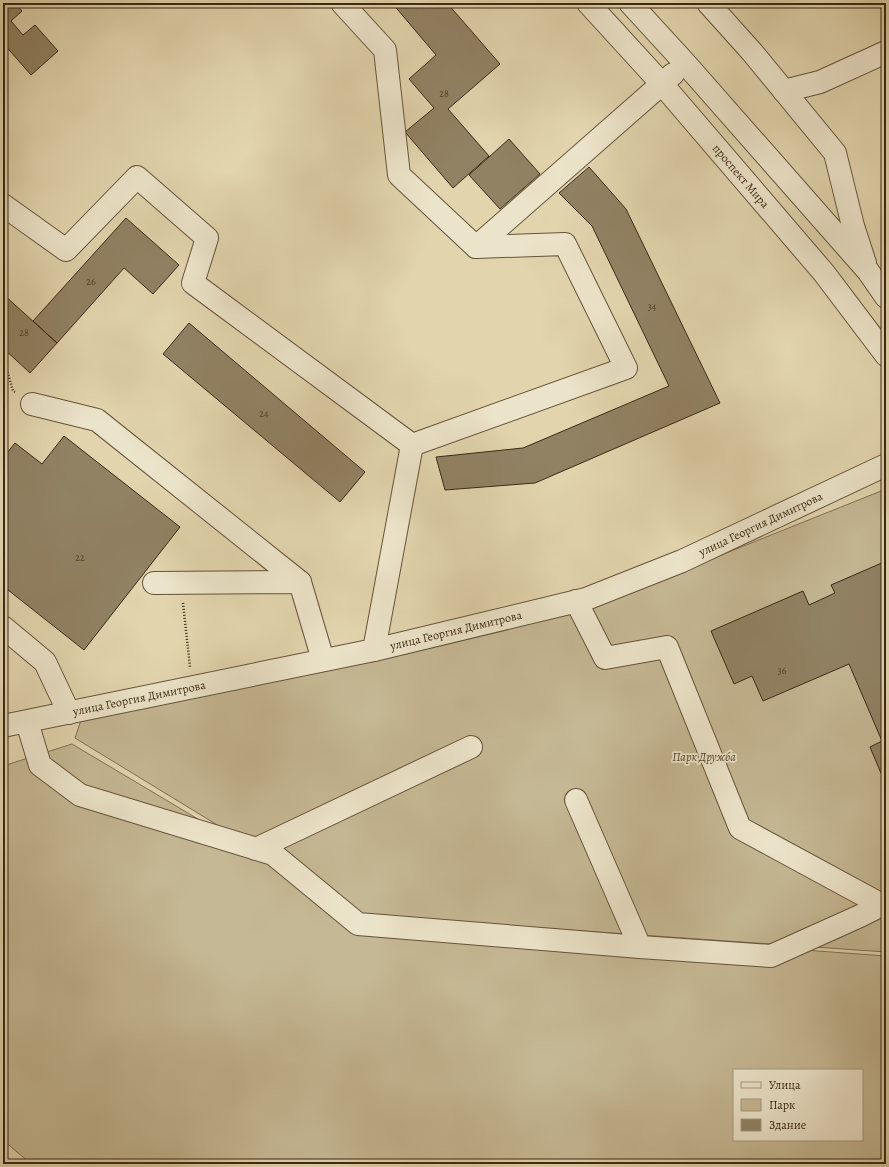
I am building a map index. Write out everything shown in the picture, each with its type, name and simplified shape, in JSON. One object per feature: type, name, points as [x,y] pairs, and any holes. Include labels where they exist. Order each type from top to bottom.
[{"type":"street","points":[[342,3],[385,50],[399,175],[476,247],[565,244],[626,368],[412,445]]},
{"type":"street","name":"проспект Мира","points":[[588,3],[662,84],[824,273],[886,355]]},
{"type":"street","points":[[630,3],[685,63],[868,271],[886,297]]},
{"type":"street","points":[[708,3],[752,52],[835,153],[853,226],[868,271]]},
{"type":"street","points":[[784,91],[820,82],[886,52]]},
{"type":"street","points":[[476,247],[685,63]]},
{"type":"street","points":[[3,205],[66,250],[137,178],[207,238],[193,282],[412,445]]},
{"type":"street","points":[[32,404],[97,420],[300,582],[323,660]]},
{"type":"street","points":[[374,650],[412,445]]},
{"type":"street","name":"улица Георгия Димитрова","points":[[3,726],[374,650],[586,599],[682,561],[886,465]]},
{"type":"street","points":[[154,583],[300,582]]},
{"type":"street","points":[[576,601],[605,658],[667,647],[740,828],[884,904]]},
{"type":"street","points":[[3,627],[45,662],[69,713]]},
{"type":"street","points":[[26,722],[40,765],[80,795],[273,854],[358,924],[771,956],[884,904]]},
{"type":"street","points":[[256,849],[471,747]]},
{"type":"street","points":[[576,800],[640,947]]},
{"type":"path","points":[[3,365],[6,367],[13,391],[32,404]]},
{"type":"path","points":[[180,582],[192,687]]},
{"type":"green space","name":"Парк Дружба","points":[[886,489],[886,952],[366,916],[75,738],[82,717],[594,606]]},
{"type":"green space","points":[[72,744],[364,918],[886,956],[886,1164],[31,1164],[3,1140],[3,766]]},
{"type":"building","points":[[3,3],[15,3],[22,11],[11,21],[23,35],[35,25],[58,51],[31,75],[3,43]]},
{"type":"building","points":[[62,3],[73,3],[67,8]]},
{"type":"building","points":[[392,3],[447,3],[500,64],[448,109],[489,156],[453,188],[405,132],[434,108],[409,79],[436,55]]},
{"type":"building","points":[[880,3],[886,3],[886,16]]},
{"type":"building","points":[[509,139],[540,174],[500,209],[469,175]]},
{"type":"building","points":[[589,167],[626,209],[720,403],[535,483],[445,490],[436,457],[523,448],[669,386],[592,226],[559,193]]},
{"type":"building","points":[[126,218],[179,265],[153,294],[124,268],[57,343],[33,321]]},
{"type":"building","points":[[3,294],[57,343],[30,373],[3,348]]},
{"type":"building","points":[[189,323],[365,472],[340,502],[163,354]]},
{"type":"building","points":[[64,436],[180,527],[84,650],[3,586],[3,458],[15,443],[42,464]]},
{"type":"building","points":[[884,562],[886,566],[886,785],[870,747],[882,741],[849,664],[763,701],[752,676],[734,684],[711,631],[803,591],[809,605],[835,593],[831,585]]}]
